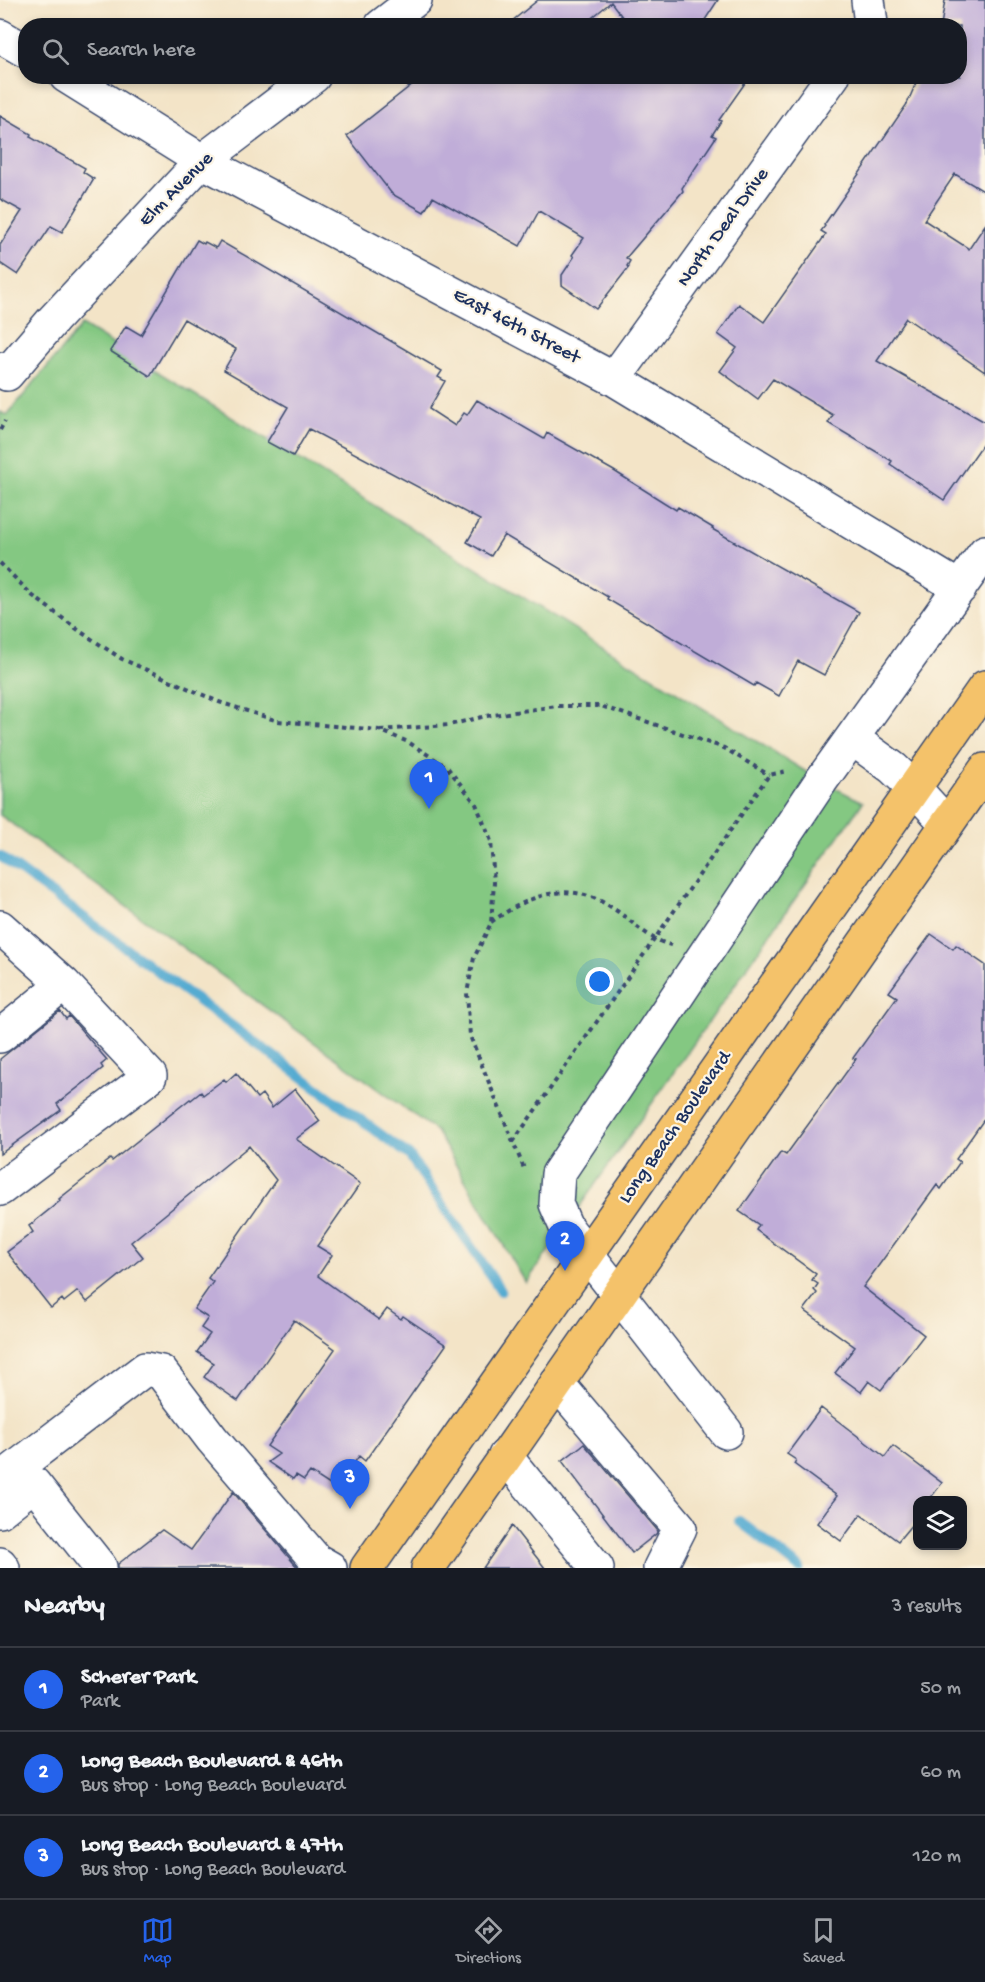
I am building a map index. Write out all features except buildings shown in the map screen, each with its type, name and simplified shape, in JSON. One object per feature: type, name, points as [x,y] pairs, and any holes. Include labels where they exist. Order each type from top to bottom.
[{"type":"main road","name":"Long Beach Boulevard","points":[[368,1568],[985,687]]},
{"type":"main road","points":[[428,1568],[985,770]]},
{"type":"street","points":[[391,18],[415,0]]},
{"type":"street","points":[[868,0],[870,18]]},
{"type":"street","points":[[0,36],[18,46]]},
{"type":"street","name":"East 46th Street","points":[[79,84],[202,161],[614,380],[960,588]]},
{"type":"street","name":"Elm Avenue","points":[[0,369],[7,374],[54,319],[202,161],[303,84]]},
{"type":"street","name":"North Deal Drive","points":[[614,380],[827,84]]},
{"type":"street","points":[[726,1432],[566,1227],[556,1204],[558,1174],[815,791],[985,552]]},
{"type":"street","points":[[853,739],[893,768],[947,824]]},
{"type":"street","points":[[0,927],[64,984],[150,1076],[0,1189]]},
{"type":"street","points":[[0,1036],[64,984]]},
{"type":"street","points":[[0,1480],[145,1369],[161,1372],[212,1439],[316,1560],[330,1568]]},
{"type":"street","points":[[557,1383],[680,1528],[660,1568]]},
{"type":"street","points":[[505,1456],[597,1568]]},
{"type":"street","points":[[0,1511],[34,1484],[100,1566]]},
{"type":"street","points":[[673,1568],[699,1531]]},
{"type":"street","points":[[0,1564],[3,1568]]},
{"type":"path","points":[[0,430],[5,421]]},
{"type":"path","points":[[0,563],[33,596],[122,660],[219,702],[278,721],[379,730],[449,725],[556,706],[601,706],[724,748],[769,775]]},
{"type":"path","points":[[379,730],[408,742],[447,767],[476,804],[491,841],[494,883],[491,923],[474,958],[466,993],[470,1035],[526,1172]]},
{"type":"path","points":[[513,1142],[769,775],[791,770]]},
{"type":"path","points":[[491,923],[515,905],[535,897],[556,892],[578,893],[608,904],[653,939],[670,945],[678,945]]},
{"type":"green space","points":[[82,325],[821,781],[863,802],[526,1283],[436,1131],[0,815],[0,412],[7,415]]},
{"type":"waterway","points":[[0,856],[409,1155],[501,1291]]},
{"type":"waterway","points":[[739,1521],[800,1568]]},
{"type":"place","name":"Scherer Park","points":[[429,809]]},
{"type":"place","name":"Long Beach Boulevard & 46th","points":[[565,1271]]},
{"type":"place","name":"Long Beach Boulevard & 47th","points":[[350,1509]]}]
